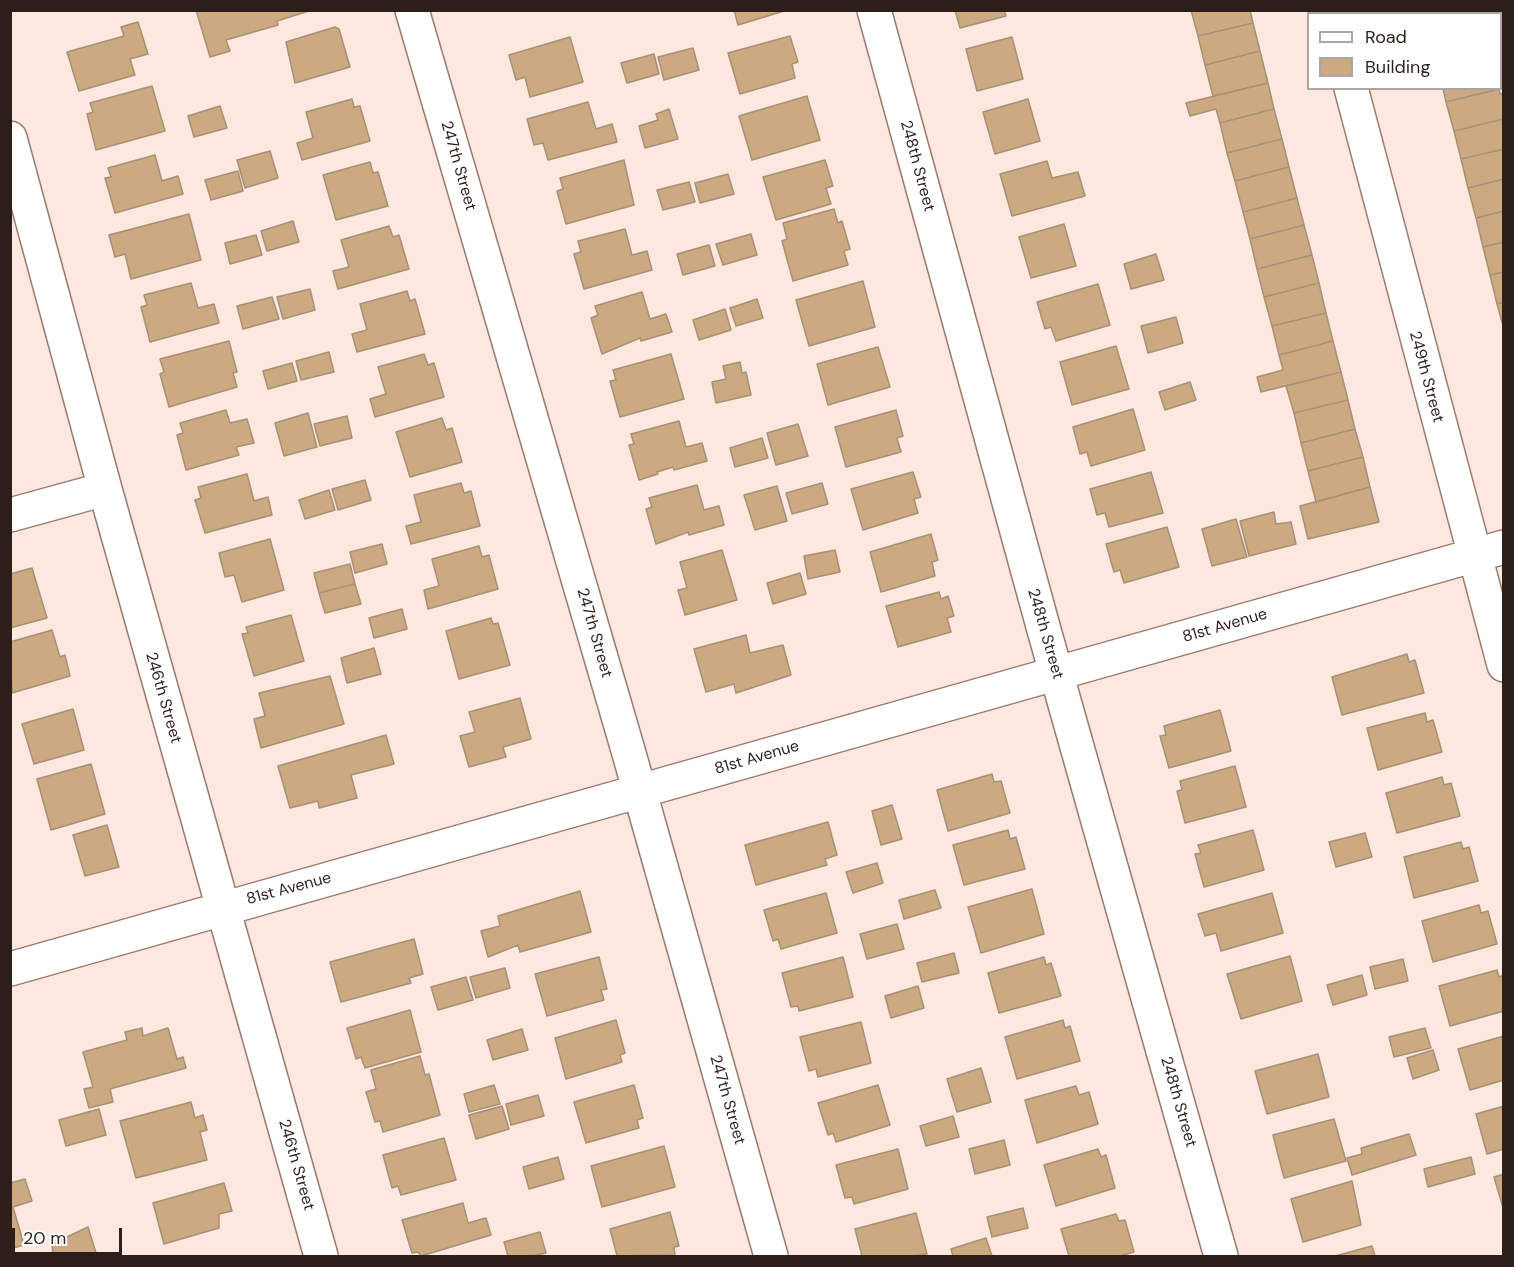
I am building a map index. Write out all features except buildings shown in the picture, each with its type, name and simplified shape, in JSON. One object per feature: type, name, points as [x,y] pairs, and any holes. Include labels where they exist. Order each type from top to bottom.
[{"type":"street","name":"247th Street","points":[[412,10],[640,791],[771,1257]]},
{"type":"street","name":"248th Street","points":[[874,10],[1056,673],[1221,1257]]},
{"type":"street","name":"249th Street","points":[[1352,90],[1488,552],[1503,665]]},
{"type":"street","name":"246th Street","points":[[10,138],[105,489],[321,1257]]},
{"type":"street","points":[[10,515],[105,489]]},
{"type":"street","name":"81st Avenue","points":[[10,969],[222,907],[1488,552]]}]
